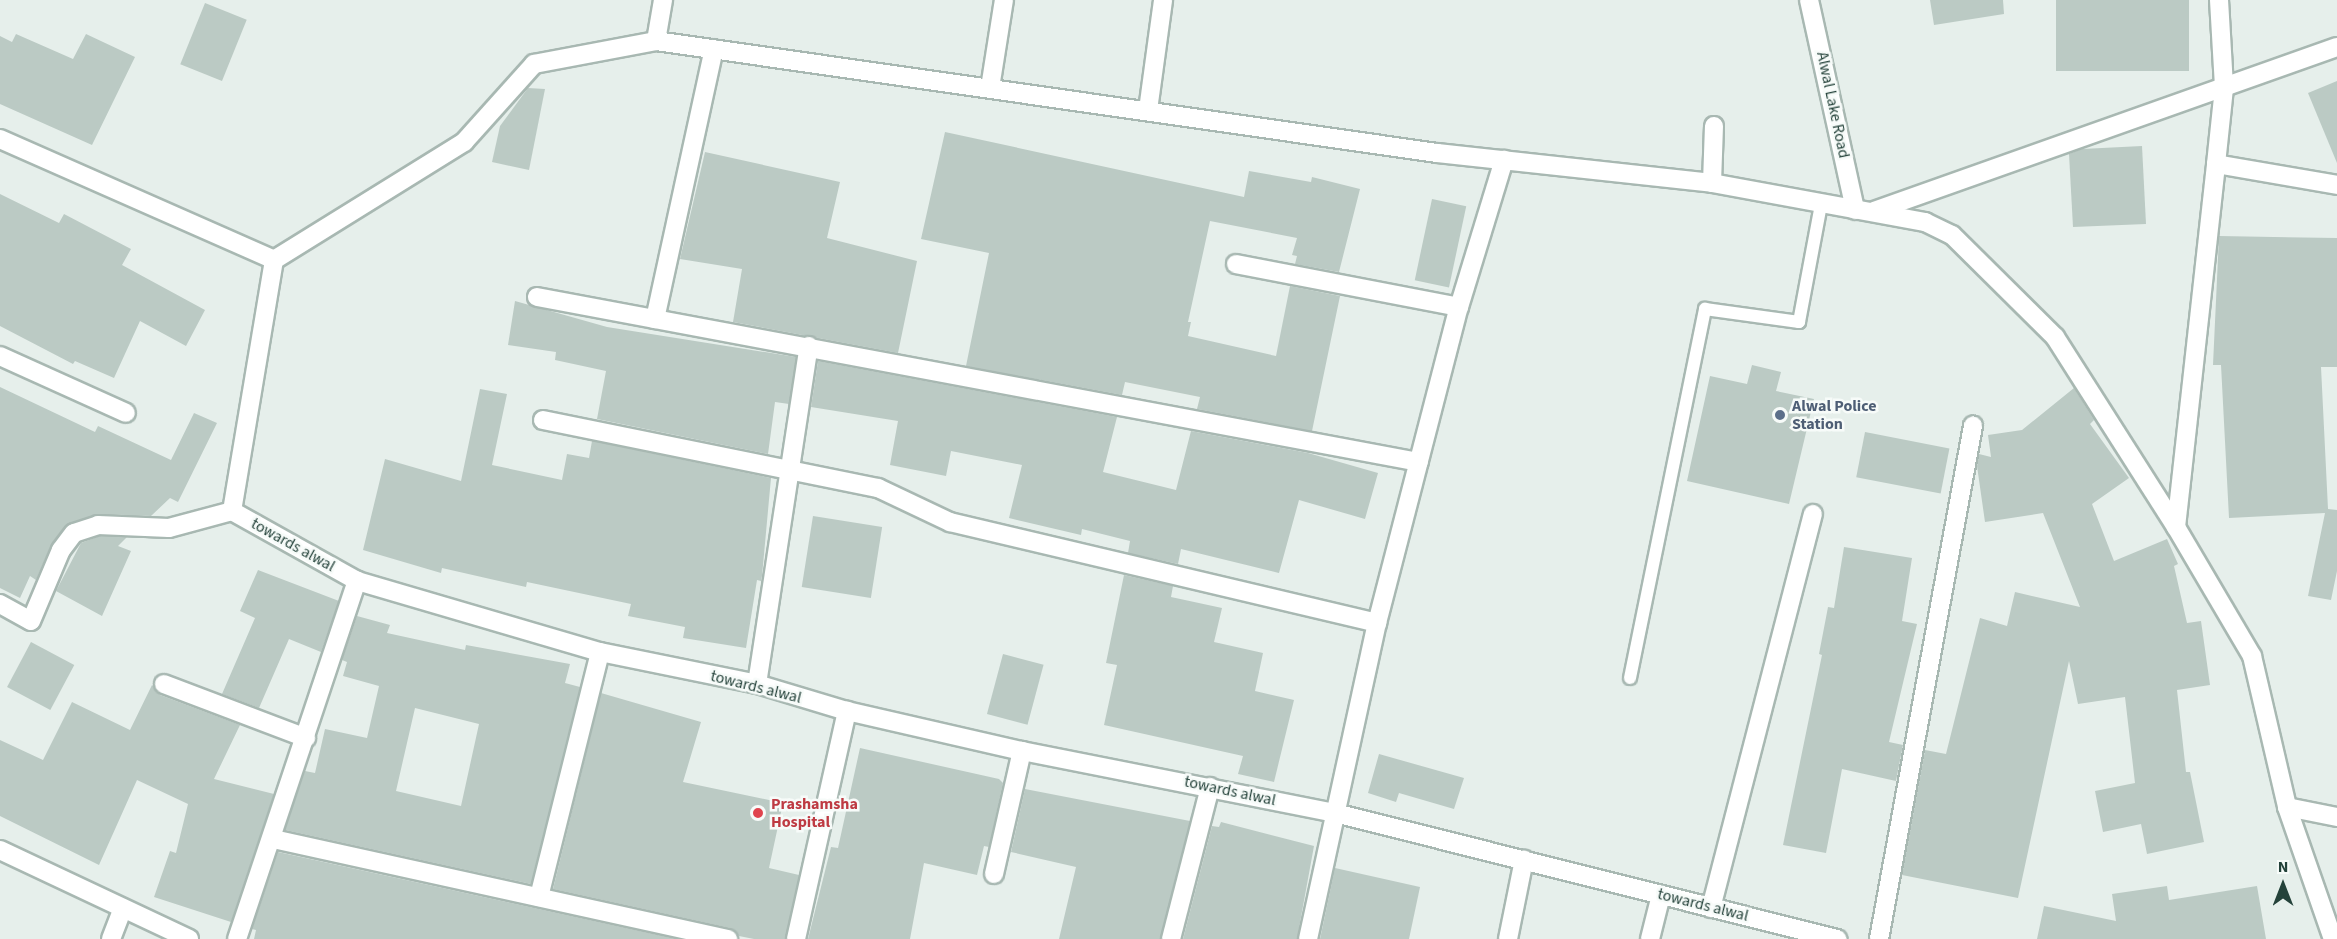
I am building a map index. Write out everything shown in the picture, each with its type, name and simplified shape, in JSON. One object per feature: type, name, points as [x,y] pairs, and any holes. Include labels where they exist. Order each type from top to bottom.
[{"type":"street","points":[[656,41],[663,0]]},
{"type":"street","points":[[990,88],[1004,0]]},
{"type":"street","points":[[1148,110],[1164,0]]},
{"type":"street","name":"Alwal Lake Road","points":[[1809,0],[1854,210]]},
{"type":"street","points":[[2176,527],[2224,88],[2219,0]]},
{"type":"street","points":[[0,139],[274,260],[464,142],[534,64],[656,41],[1504,160],[1712,183],[1854,210],[1875,211],[1925,222],[1952,235],[2055,338],[2176,527],[2252,656],[2287,807],[2333,939]]},
{"type":"street","points":[[1875,211],[2337,47]]},
{"type":"street","points":[[655,319],[714,49]]},
{"type":"street","points":[[1712,183],[1714,126]]},
{"type":"street","points":[[1308,939],[1377,623],[1459,308],[1504,160]]},
{"type":"street","points":[[2216,164],[2337,185]]},
{"type":"street","name":"towards alwal","points":[[274,260],[232,511],[357,581],[600,652],[758,684],[847,711],[1022,751],[1335,813],[1837,939]]},
{"type":"street","points":[[1236,264],[1459,308]]},
{"type":"street","points":[[537,297],[809,346],[1419,462]]},
{"type":"street","points":[[758,684],[809,346]]},
{"type":"street","points":[[0,356],[126,413]]},
{"type":"street","points":[[543,420],[878,488],[950,522],[1377,623]]},
{"type":"street","points":[[1879,939],[1973,426]]},
{"type":"street","points":[[0,604],[31,621],[62,550],[74,533],[98,525],[169,528],[232,511]]},
{"type":"street","points":[[1712,908],[1813,514]]},
{"type":"street","points":[[237,939],[273,839],[357,581]]},
{"type":"street","points":[[539,897],[600,652]]},
{"type":"street","points":[[164,684],[306,738]]},
{"type":"street","points":[[796,939],[847,711]]},
{"type":"street","points":[[994,874],[1022,751]]},
{"type":"street","points":[[1171,939],[1210,787]]},
{"type":"street","points":[[2287,807],[2337,818]]},
{"type":"street","points":[[273,839],[728,939]]},
{"type":"street","points":[[0,850],[189,939]]},
{"type":"street","points":[[1508,939],[1524,860]]},
{"type":"street","points":[[1650,939],[1661,895]]},
{"type":"street","points":[[111,939],[123,908]]},
{"type":"lane","points":[[1630,678],[1705,309],[1798,322],[1821,204]]},
{"type":"building","points":[[1930,0],[2003,0],[2004,14],[1934,25]]},
{"type":"building","points":[[2056,0],[2189,0],[2189,71],[2056,71]]},
{"type":"building","points":[[205,3],[247,20],[222,81],[180,64]]},
{"type":"building","points":[[16,34],[73,59],[86,34],[135,57],[92,145],[0,104],[0,36],[12,42]]},
{"type":"building","points":[[2337,81],[2337,163],[2308,93]]},
{"type":"building","points":[[528,88],[545,89],[529,170],[492,162],[500,126]]},
{"type":"building","points":[[945,132],[1244,197],[1249,171],[1311,182],[1312,177],[1360,189],[1339,272],[1295,264],[1297,256],[1292,255],[1297,238],[1210,221],[1188,322],[1191,322],[1188,336],[1276,356],[1290,286],[1340,296],[1312,431],[1197,409],[1200,397],[1125,382],[1122,395],[966,366],[989,253],[921,239]]},
{"type":"building","points":[[2142,146],[2146,224],[2073,227],[2069,154],[2082,149]]},
{"type":"building","points":[[705,152],[840,182],[827,238],[917,261],[898,353],[733,322],[742,269],[680,259]]},
{"type":"building","points":[[0,194],[59,223],[64,214],[131,249],[122,265],[205,310],[186,346],[140,321],[114,378],[75,361],[73,364],[0,326]]},
{"type":"building","points":[[1432,199],[1466,206],[1449,287],[1415,280]]},
{"type":"building","points":[[2219,236],[2337,238],[2337,367],[2321,367],[2328,509],[2337,510],[2337,571],[2331,600],[2308,596],[2325,513],[2229,518],[2221,365],[2213,365]]},
{"type":"building","points":[[515,301],[607,327],[796,357],[789,404],[775,402],[768,454],[597,419],[606,371],[555,360],[556,352],[508,345]]},
{"type":"building","points":[[818,361],[1117,417],[1103,472],[1176,490],[1191,431],[1308,453],[1378,473],[1365,519],[1299,500],[1279,573],[1181,549],[1178,564],[1128,553],[1130,541],[1082,529],[1081,535],[1009,518],[1022,465],[951,451],[946,476],[890,465],[898,421],[811,407]]},
{"type":"building","points":[[1752,365],[1781,372],[1776,391],[1814,399],[1789,504],[1687,481],[1710,376],[1747,384]]},
{"type":"building","points":[[0,387],[95,432],[98,426],[171,460],[194,413],[217,423],[178,502],[170,498],[151,516],[98,514],[70,523],[52,543],[36,580],[30,576],[20,598],[0,588]]},
{"type":"building","points":[[2074,388],[2094,420],[2090,424],[2129,478],[2092,504],[2114,561],[2167,539],[2178,564],[2174,566],[2187,623],[2201,621],[2210,685],[2177,690],[2186,772],[2190,772],[2204,842],[2147,854],[2141,824],[2103,832],[2095,791],[2135,783],[2125,697],[2078,704],[2069,661],[2018,898],[1902,875],[1925,750],[1946,754],[1980,618],[2007,626],[2015,592],[2080,607],[2043,513],[1985,522],[1977,466],[1979,454],[1991,457],[1988,435],[2022,430]]},
{"type":"building","points":[[480,389],[507,394],[492,465],[562,480],[567,454],[589,458],[592,441],[771,478],[762,576],[761,581],[757,580],[746,648],[683,638],[685,627],[628,616],[631,604],[527,582],[526,587],[442,568],[441,573],[363,550],[385,459],[461,481]]},
{"type":"building","points":[[1865,432],[1949,448],[1941,494],[1856,477]]},
{"type":"building","points":[[813,516],[882,527],[871,598],[802,587]]},
{"type":"building","points":[[100,536],[127,537],[118,546],[131,551],[102,616],[56,591],[81,543]]},
{"type":"building","points":[[1844,547],[1912,558],[1902,621],[1917,624],[1889,742],[1903,745],[1896,781],[1842,769],[1826,853],[1783,845],[1822,655],[1819,654],[1828,607],[1834,608]]},
{"type":"building","points":[[258,570],[339,601],[321,652],[289,639],[259,708],[222,694],[255,618],[240,611]]},
{"type":"building","points":[[1124,575],[1173,586],[1171,597],[1222,608],[1214,642],[1263,653],[1255,691],[1294,700],[1274,782],[1238,774],[1243,756],[1104,725],[1117,665],[1106,663]]},
{"type":"building","points":[[357,616],[390,625],[387,633],[465,650],[466,645],[570,664],[565,683],[580,687],[531,884],[285,830],[305,771],[315,773],[325,729],[367,738],[379,686],[343,676],[347,662],[342,660]],"holes":[[[415,708],[479,724],[461,806],[396,791]]]},
{"type":"building","points":[[31,642],[74,665],[50,710],[7,687]]},
{"type":"building","points":[[1003,654],[1044,665],[1028,725],[987,714]]},
{"type":"building","points":[[152,685],[160,695],[240,725],[214,779],[274,794],[231,922],[154,897],[170,851],[176,853],[188,804],[137,780],[99,865],[0,816],[0,740],[43,760],[72,702],[130,730]]},
{"type":"building","points":[[601,693],[701,722],[683,782],[783,803],[769,868],[799,875],[785,939],[754,939],[739,936],[730,928],[553,889]]},
{"type":"building","points":[[860,748],[999,779],[1003,783],[989,847],[984,846],[977,875],[924,863],[910,939],[808,939],[831,847],[838,848]]},
{"type":"building","points":[[1379,754],[1464,778],[1454,809],[1399,793],[1396,802],[1368,793]]},
{"type":"building","points":[[1025,789],[1190,821],[1160,939],[1059,939],[1076,867],[1011,852]]},
{"type":"building","points":[[1221,822],[1314,846],[1297,939],[1183,939],[1212,826],[1219,827]]},
{"type":"building","points":[[278,852],[676,939],[254,939],[256,930],[252,929]]},
{"type":"building","points":[[1335,868],[1420,887],[1409,939],[1320,939]]},
{"type":"building","points":[[2167,886],[2169,900],[2257,886],[2266,939],[2037,939],[2044,906],[2116,921],[2112,894]]},
{"type":"place","name":"Alwal Police Station","points":[[1780,415]]},
{"type":"place","name":"Prashamsha Hospital","points":[[758,813]]}]
